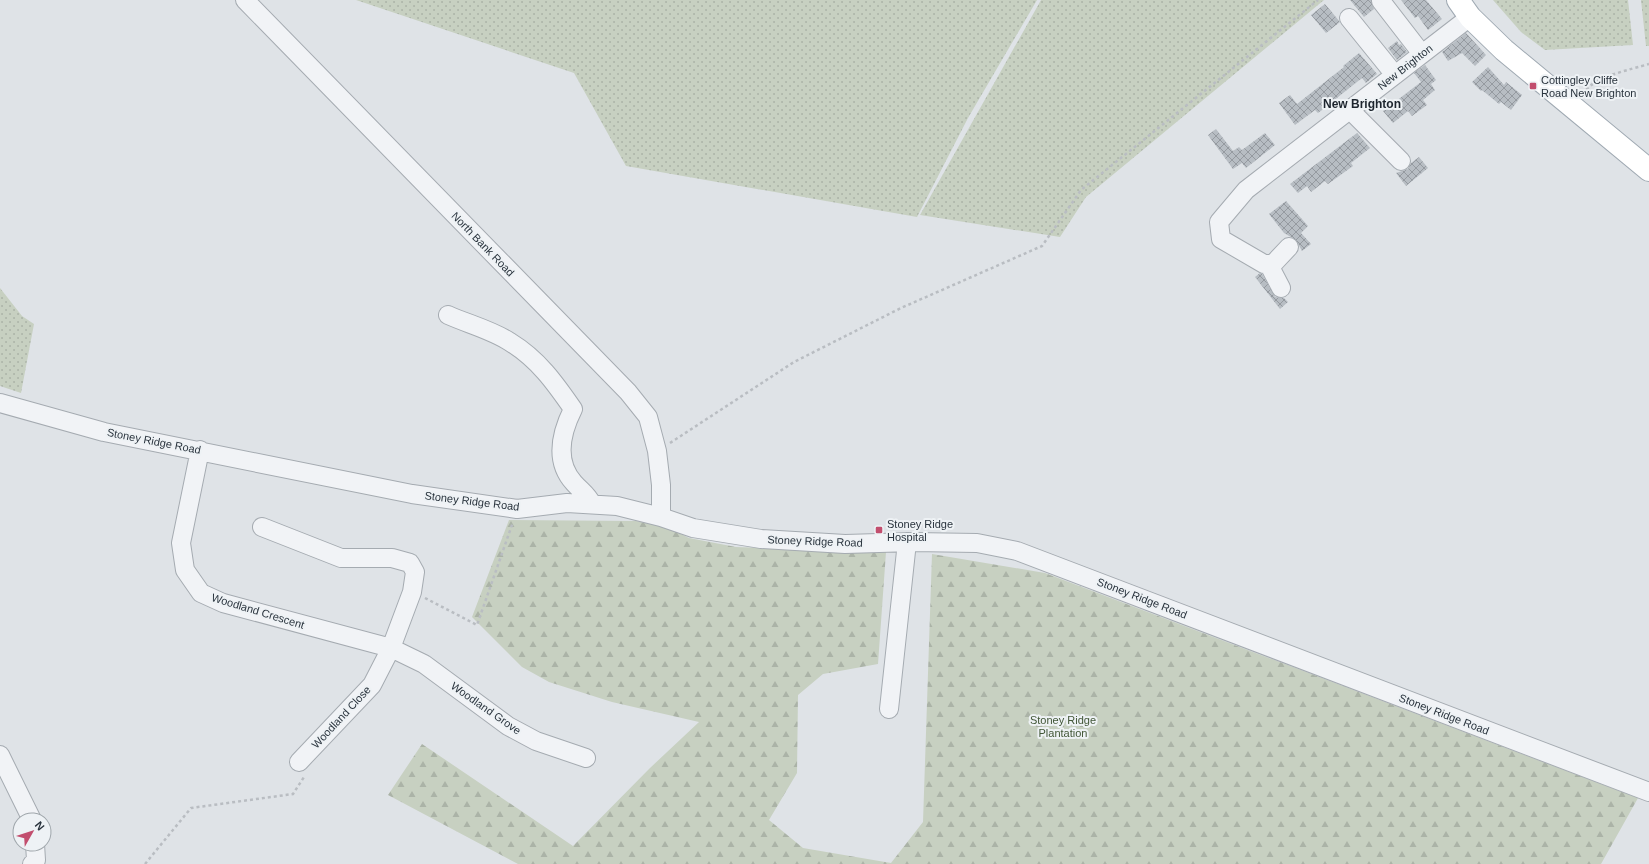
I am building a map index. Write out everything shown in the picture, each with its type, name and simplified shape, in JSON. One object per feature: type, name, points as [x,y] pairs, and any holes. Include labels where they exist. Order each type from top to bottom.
[{"type":"main road","points":[[1464,8],[1504,50],[1649,170]]},
{"type":"street","name":"North Bank Road","points":[[245,0],[628,392],[648,417],[657,451],[661,485],[661,516]]},
{"type":"street","points":[[1381,1],[1422,54]]},
{"type":"street","name":"New Brighton","points":[[1269,264],[1264,264],[1221,239],[1219,222],[1246,190],[1422,54],[1464,8]]},
{"type":"street","points":[[1349,18],[1395,75]]},
{"type":"street","points":[[1350,110],[1401,162]]},
{"type":"street","points":[[1281,288],[1269,264],[1289,247]]},
{"type":"street","points":[[448,315],[509,341],[530,356],[544,370],[573,410],[565,426],[561,443],[561,458],[567,475],[575,485],[588,495],[592,504]]},
{"type":"street","name":"Stoney Ridge Road","points":[[0,403],[104,432],[200,450],[316,476],[412,494],[517,509],[567,503],[617,506],[661,516],[693,528],[761,539],[846,544],[907,542],[977,543],[1017,551],[1649,792]]},
{"type":"street","name":"Woodland Crescent","points":[[200,450],[181,543],[185,570],[201,593],[223,603],[391,648]]},
{"type":"street","name":"Woodland Close","points":[[262,527],[340,558],[392,558],[410,563],[415,572],[412,592],[391,648],[372,684],[299,762]]},
{"type":"street","points":[[889,709],[907,542]]},
{"type":"street","name":"Woodland Grove","points":[[391,648],[424,664],[508,726],[536,741],[586,758]]},
{"type":"street","points":[[0,755],[28,812]]},
{"type":"street","points":[[32,864],[36,860],[36,852]]},
{"type":"path","points":[[657,451],[794,362],[901,308],[1042,246],[1081,190],[1318,0]]},
{"type":"path","points":[[1580,113],[1584,91],[1593,82],[1648,65]]},
{"type":"path","points":[[412,592],[477,625],[517,509]]},
{"type":"path","points":[[145,864],[191,808],[293,794],[306,774],[299,762]]},
{"type":"green space","points":[[356,0],[1037,0],[968,118],[917,217],[626,166],[574,73]]},
{"type":"green space","points":[[1041,0],[1324,0],[1086,197],[1060,237],[920,215]]},
{"type":"green space","points":[[1493,0],[1628,0],[1633,45],[1545,50],[1521,32]]},
{"type":"green space","points":[[1641,0],[1649,0],[1649,46],[1646,46]]},
{"type":"green space","points":[[0,288],[22,316],[34,324],[21,393],[0,386]]},
{"type":"green space","name":"Stoney Ridge Plantation","points":[[509,520],[636,521],[669,528],[689,538],[736,547],[886,552],[878,664],[823,674],[798,695],[797,773],[769,820],[803,848],[891,863],[923,822],[932,554],[1045,573],[1638,798],[1601,864],[518,864],[388,795],[422,744],[573,846],[650,768],[699,722],[612,702],[549,682],[522,667],[472,617]]},
{"type":"building","points":[[1350,0],[1371,0],[1374,9],[1364,17]]},
{"type":"building","points":[[1401,0],[1426,0],[1442,19],[1428,30],[1418,16],[1415,18]]},
{"type":"building","points":[[1325,4],[1340,22],[1326,33],[1311,15]]},
{"type":"building","points":[[1466,33],[1486,55],[1475,66],[1462,53],[1448,61],[1442,52]]},
{"type":"building","points":[[1397,41],[1399,45],[1401,44],[1407,52],[1397,60],[1388,48]]},
{"type":"building","points":[[1359,53],[1377,74],[1366,83],[1362,78],[1318,113],[1315,110],[1295,125],[1279,103],[1290,95],[1297,104],[1344,67],[1343,66]]},
{"type":"building","points":[[1425,65],[1436,80],[1431,84],[1435,90],[1423,100],[1427,105],[1412,116],[1408,111],[1393,123],[1383,111],[1421,82],[1414,73]]},
{"type":"building","points":[[1488,67],[1504,85],[1506,82],[1522,95],[1511,110],[1501,102],[1499,104],[1482,90],[1481,91],[1472,82]]},
{"type":"building","points":[[1216,129],[1233,151],[1239,147],[1242,150],[1265,133],[1275,145],[1246,168],[1242,163],[1233,169],[1208,135]]},
{"type":"building","points":[[1357,133],[1370,148],[1351,163],[1353,166],[1328,184],[1325,181],[1311,192],[1307,186],[1298,193],[1290,184]]},
{"type":"building","points":[[1419,157],[1428,168],[1406,186],[1396,173],[1408,169],[1411,163]]},
{"type":"building","points":[[1286,201],[1308,226],[1301,233],[1311,244],[1302,251],[1296,240],[1284,233],[1269,214]]},
{"type":"building","points":[[1260,273],[1275,297],[1284,298],[1288,302],[1280,309],[1255,277]]},
{"type":"place","name":"Cottingley Cliffe Road New Brighton","points":[[1533,86]]},
{"type":"place","name":"Stoney Ridge Hospital","points":[[879,530]]},
{"type":"district","name":"New Brighton","points":[[1362,104]]}]
